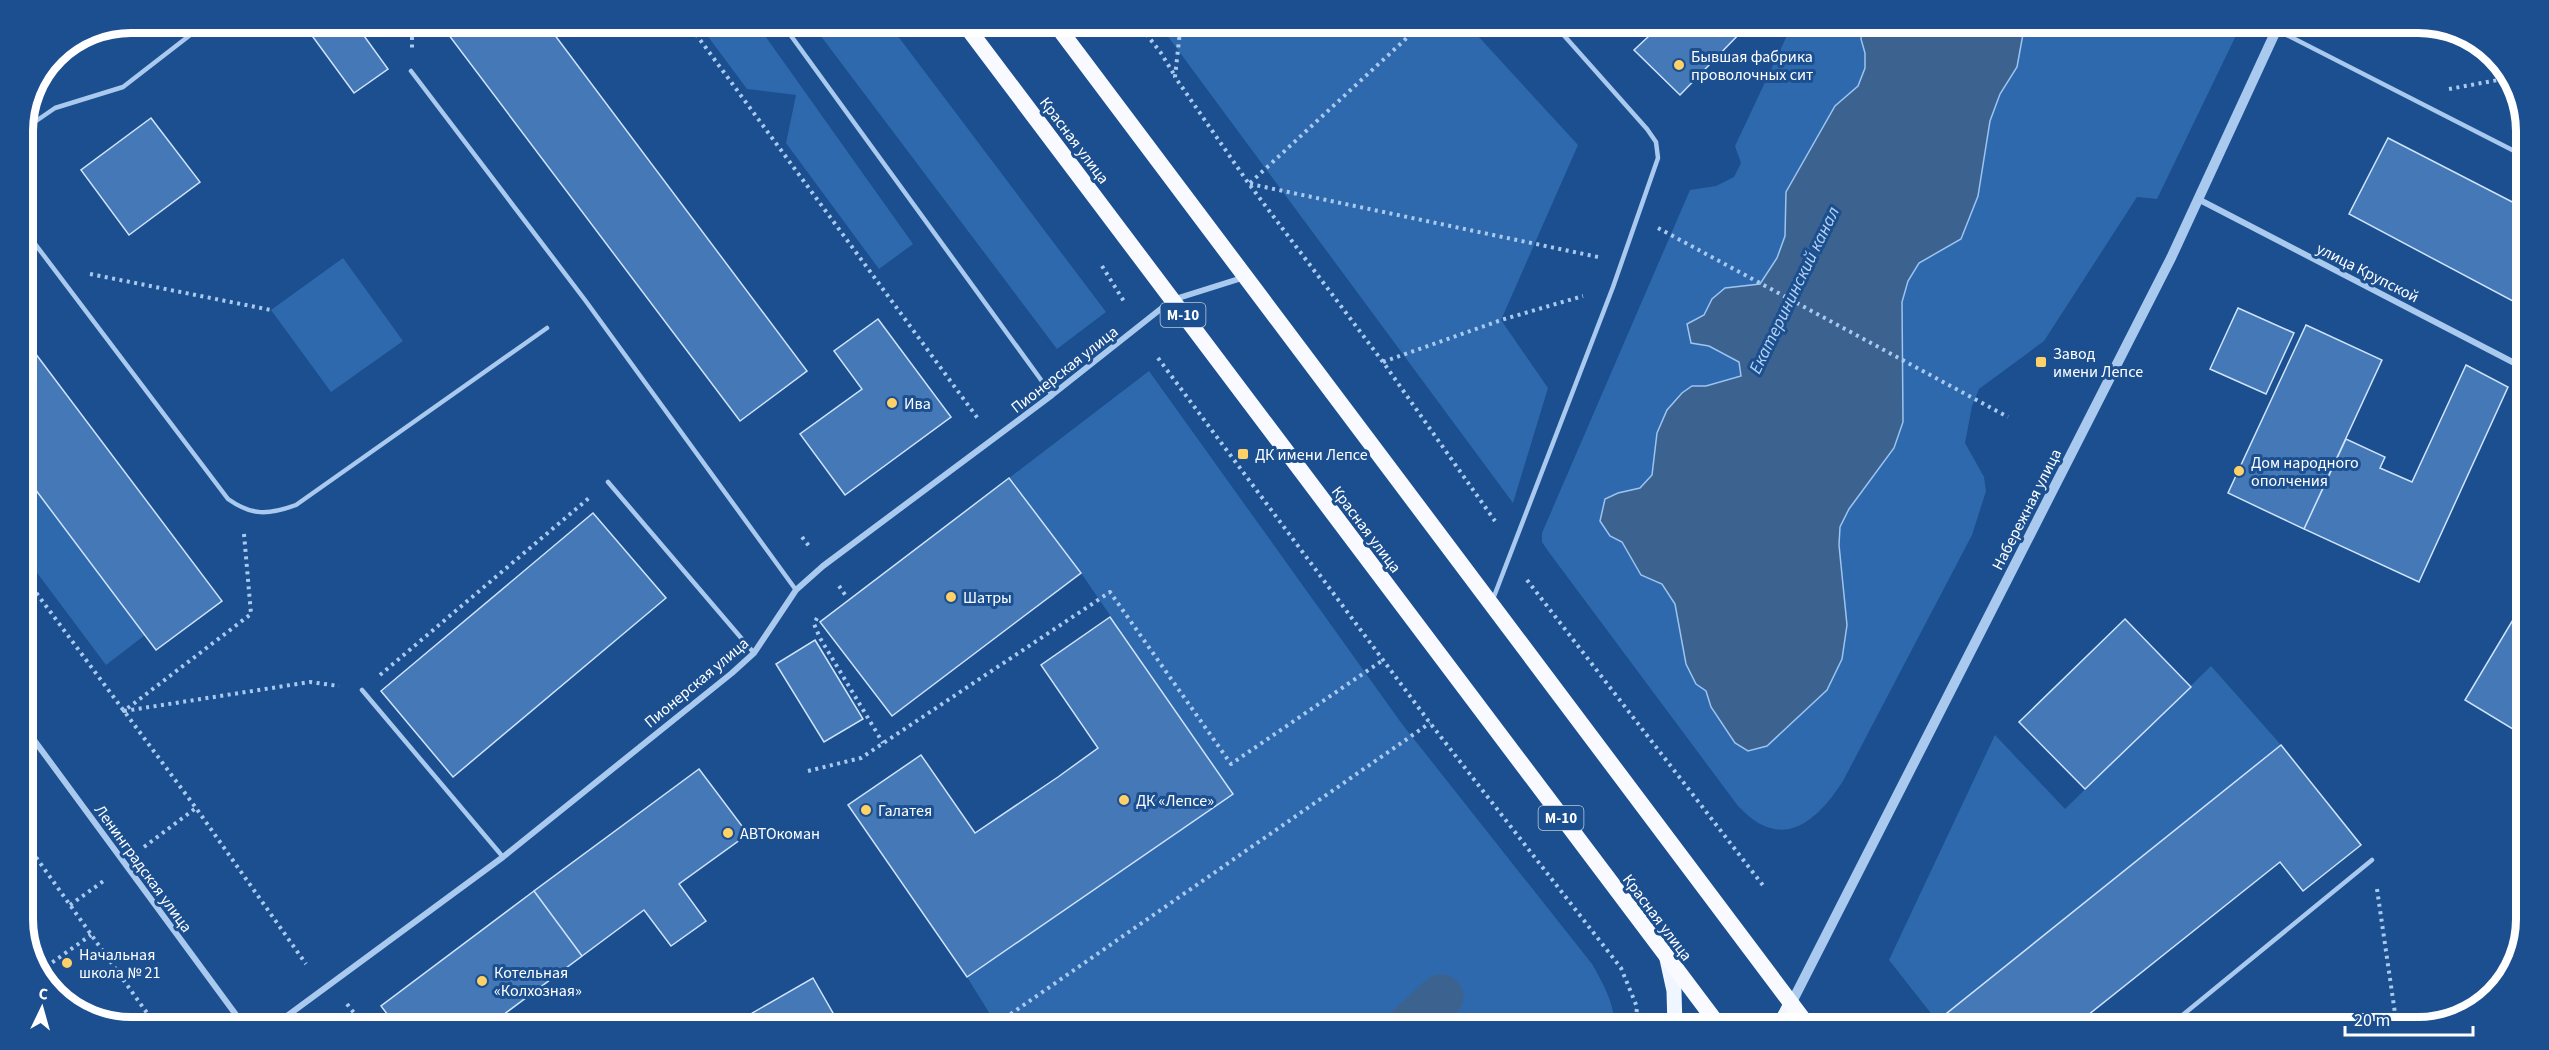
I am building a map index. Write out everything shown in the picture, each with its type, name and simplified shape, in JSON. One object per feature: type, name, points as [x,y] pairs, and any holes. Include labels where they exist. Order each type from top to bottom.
[{"type":"highway","name":"Красная улица","points":[[971,33],[1712,1017]]},
{"type":"highway","points":[[1062,33],[1801,1017]]},
{"type":"main road","points":[[1667,959],[1674,991],[1675,1017]]},
{"type":"main road","points":[[1784,1017],[1791,1004]]},
{"type":"street","name":"Набережная улица","points":[[1791,1004],[2170,258],[2276,33]]},
{"type":"street","name":"улица Крупской","points":[[2198,199],[2516,364]]},
{"type":"street","name":"Пионерская улица","points":[[287,1017],[503,857],[754,653],[796,590],[824,566],[1052,396],[1172,300],[1246,277]]},
{"type":"street","name":"Ленинградская улица","points":[[33,739],[237,1017]]},
{"type":"lane","points":[[33,123],[55,108],[123,87],[193,33]]},
{"type":"lane","points":[[789,33],[1052,396]]},
{"type":"lane","points":[[1491,604],[1613,287],[1658,158],[1656,142],[1647,129],[1561,33]]},
{"type":"lane","points":[[2292,33],[2516,152]]},
{"type":"lane","points":[[411,70],[585,300],[796,590]]},
{"type":"lane","points":[[33,242],[228,499],[242,509],[260,513],[276,512],[296,505],[547,328]]},
{"type":"lane","points":[[608,482],[754,653]]},
{"type":"lane","points":[[362,690],[503,857]]},
{"type":"lane","points":[[2181,1017],[2372,860]]},
{"type":"path","points":[[695,33],[993,440]]},
{"type":"path","points":[[1146,33],[1161,52],[1175,77],[1249,184],[1383,362],[1512,549],[1523,575],[1765,888]]},
{"type":"path","points":[[1175,77],[1180,33]]},
{"type":"path","points":[[1249,184],[1412,33]]},
{"type":"path","points":[[2410,97],[2501,79]]},
{"type":"path","points":[[1249,184],[1622,262]]},
{"type":"path","points":[[1637,216],[2008,417]]},
{"type":"path","points":[[51,266],[271,310]]},
{"type":"path","points":[[1102,266],[1140,327]]},
{"type":"path","points":[[1383,362],[1501,320],[1613,287]]},
{"type":"path","points":[[1158,358],[1383,660],[1621,968],[1637,1007],[1636,1017]]},
{"type":"path","points":[[124,711],[310,682],[362,690],[608,482]]},
{"type":"path","points":[[124,711],[251,614],[242,509]]},
{"type":"path","points":[[33,588],[196,808],[306,964]]},
{"type":"path","points":[[807,771],[861,759],[1110,592],[1231,764],[1383,660]]},
{"type":"path","points":[[816,618],[814,624],[819,638],[883,743]]},
{"type":"path","points":[[1008,1017],[1431,723]]},
{"type":"path","points":[[143,848],[196,808]]},
{"type":"path","points":[[33,853],[149,1017]]},
{"type":"path","points":[[2372,860],[2395,1017]]},
{"type":"path","points":[[70,905],[106,879]]},
{"type":"path","points":[[46,967],[91,935]]},
{"type":"path","points":[[344,999],[357,1017]]},
{"type":"shaded area","points":[[705,33],[763,33],[913,244],[879,269],[786,143],[796,95],[747,89]]},
{"type":"shaded area","points":[[819,33],[896,33],[1106,312],[1057,349]]},
{"type":"shaded area","points":[[1165,33],[1475,33],[1578,145],[1501,320],[1548,388],[1513,503]]},
{"type":"shaded area","points":[[1788,33],[2237,33],[2157,199],[2137,197],[2044,341],[1979,389],[1972,406],[1965,443],[1984,477],[1986,491],[1972,535],[1843,781],[1821,810],[1809,820],[1796,827],[1783,830],[1769,828],[1754,820],[1738,806],[1542,542],[1542,533],[1690,190],[1716,186],[1734,177],[1741,163],[1735,146]]},
{"type":"shaded area","points":[[343,258],[403,341],[331,392],[271,310]]},
{"type":"shaded area","points":[[1149,371],[1402,724],[1592,964],[1604,987],[1614,1017],[986,1017],[990,1014],[967,977],[1233,794],[1081,573],[1009,478]]},
{"type":"shaded area","points":[[33,486],[145,635],[106,665],[33,567]]},
{"type":"shaded area","points":[[2211,666],[2281,745],[1942,1017],[1934,1017],[1889,960],[1995,735],[2065,809]]},
{"type":"water","points":[[1862,33],[2023,33],[2017,67],[2000,94],[1990,121],[1978,196],[1961,239],[1919,263],[1908,281],[1902,302],[1903,422],[1894,448],[1849,509],[1840,527],[1839,545],[1847,625],[1842,659],[1827,690],[1767,746],[1748,751],[1735,743],[1711,707],[1706,691],[1696,684],[1686,664],[1675,604],[1662,584],[1641,575],[1622,542],[1610,536],[1600,521],[1605,499],[1618,493],[1640,488],[1652,475],[1657,433],[1667,410],[1682,393],[1692,386],[1706,386],[1741,376],[1739,362],[1709,346],[1691,343],[1687,324],[1704,315],[1712,299],[1725,288],[1760,284],[1777,258],[1785,236],[1786,192],[1835,106],[1858,86],[1865,68],[1865,53]]},
{"type":"building","points":[[310,33],[362,33],[388,69],[354,93]]},
{"type":"building","points":[[447,33],[553,33],[807,371],[740,421]]},
{"type":"building","name":"Бывшая фабрика проволочных сит","points":[[1646,33],[1740,33],[1680,95],[1634,50],[1649,36]]},
{"type":"building","points":[[151,118],[200,182],[129,235],[81,170]]},
{"type":"building","points":[[2388,138],[2516,204],[2516,303],[2349,214]]},
{"type":"building","points":[[2238,308],[2294,333],[2266,394],[2210,369]]},
{"type":"building","name":"Ива","points":[[878,319],[951,417],[845,495],[800,434],[862,389],[834,351]]},
{"type":"building","points":[[2306,325],[2382,360],[2304,529],[2228,493]]},
{"type":"building","points":[[33,350],[222,601],[156,650],[33,486]]},
{"type":"building","points":[[2466,365],[2508,387],[2419,582],[2304,529],[2346,439],[2385,457],[2380,468],[2412,482]]},
{"type":"building","name":"Шатры","points":[[1009,478],[1081,573],[892,716],[820,622]]},
{"type":"building","points":[[593,513],[666,598],[453,777],[381,691]]},
{"type":"building","points":[[2516,615],[2516,731],[2465,700]]},
{"type":"building","name":"ДК «Лепсе»","points":[[1110,617],[1233,794],[967,977],[848,805],[921,755],[975,833],[1058,777],[1098,748],[1041,665]]},
{"type":"building","points":[[2125,619],[2191,687],[2085,789],[2019,722]]},
{"type":"building","points":[[815,640],[863,719],[824,742],[776,664]]},
{"type":"building","points":[[2281,745],[2361,845],[2303,891],[2280,862],[2086,1017],[1942,1017]]},
{"type":"building","points":[[699,769],[748,834],[679,884],[706,921],[671,946],[644,910],[582,956],[534,891]]},
{"type":"building","name":"Котельная «Колхозная»","points":[[534,891],[582,956],[500,1017],[389,1017],[381,1006]]},
{"type":"building","points":[[813,978],[835,1017],[745,1017]]},
{"type":"waterway","name":"Екатерининский канал","points":[[1419,1017],[1441,997]]},
{"type":"place","name":"Бывшая фабрика проволочных сит","points":[[1679,65]]},
{"type":"place","name":"Завод имени Лепсе","points":[[2041,362]]},
{"type":"place","name":"Ива","points":[[892,403]]},
{"type":"place","name":"ДК имени Лепсе","points":[[1243,454]]},
{"type":"place","name":"Дом народного ополчения","points":[[2239,471]]},
{"type":"place","name":"Шатры","points":[[951,597]]},
{"type":"place","name":"ДК «Лепсе»","points":[[1124,800]]},
{"type":"place","name":"Галатея","points":[[866,810]]},
{"type":"place","name":"АВТОкоман","points":[[728,833]]},
{"type":"place","name":"Начальная школа № 21","points":[[67,963]]},
{"type":"place","name":"Котельная «Колхозная»","points":[[482,981]]}]
